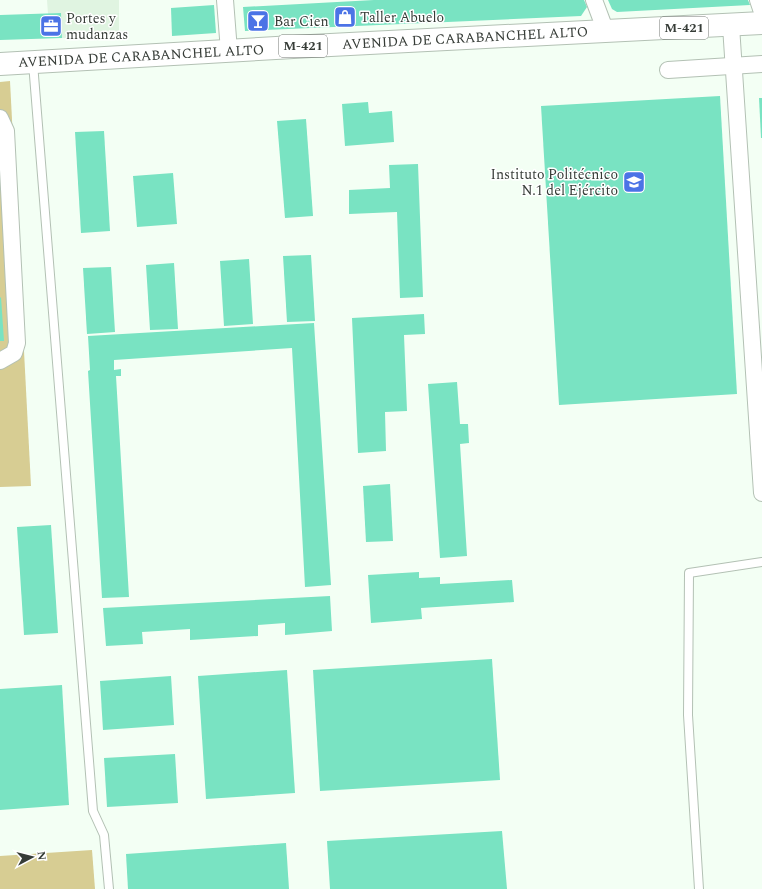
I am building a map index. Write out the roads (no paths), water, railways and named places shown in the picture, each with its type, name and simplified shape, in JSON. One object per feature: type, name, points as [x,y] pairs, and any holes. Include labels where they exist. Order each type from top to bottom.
[{"type":"main road","name":"AVENIDA DE CARABANCHEL ALTO","points":[[0,64],[731,26],[762,23]]},
{"type":"street","points":[[225,0],[228,51]]},
{"type":"street","points":[[594,0],[606,32]]},
{"type":"street","points":[[758,0],[762,12]]},
{"type":"street","points":[[731,26],[762,494]]},
{"type":"street","points":[[668,70],[762,64]]},
{"type":"street","points":[[0,118],[6,131],[17,343],[14,353],[3,360]]},
{"type":"lane","points":[[33,63],[93,811],[104,835],[108,889]]},
{"type":"lane","points":[[699,889],[688,716],[689,573],[762,562]]},
{"type":"place","name":"Taller Abuelo","points":[[345,17]]},
{"type":"place","name":"Bar Cien","points":[[258,21]]},
{"type":"place","name":"Portes y mudanzas","points":[[51,26]]},
{"type":"place","name":"Instituto Politécnico N.1 del Ejército","points":[[634,182]]}]
